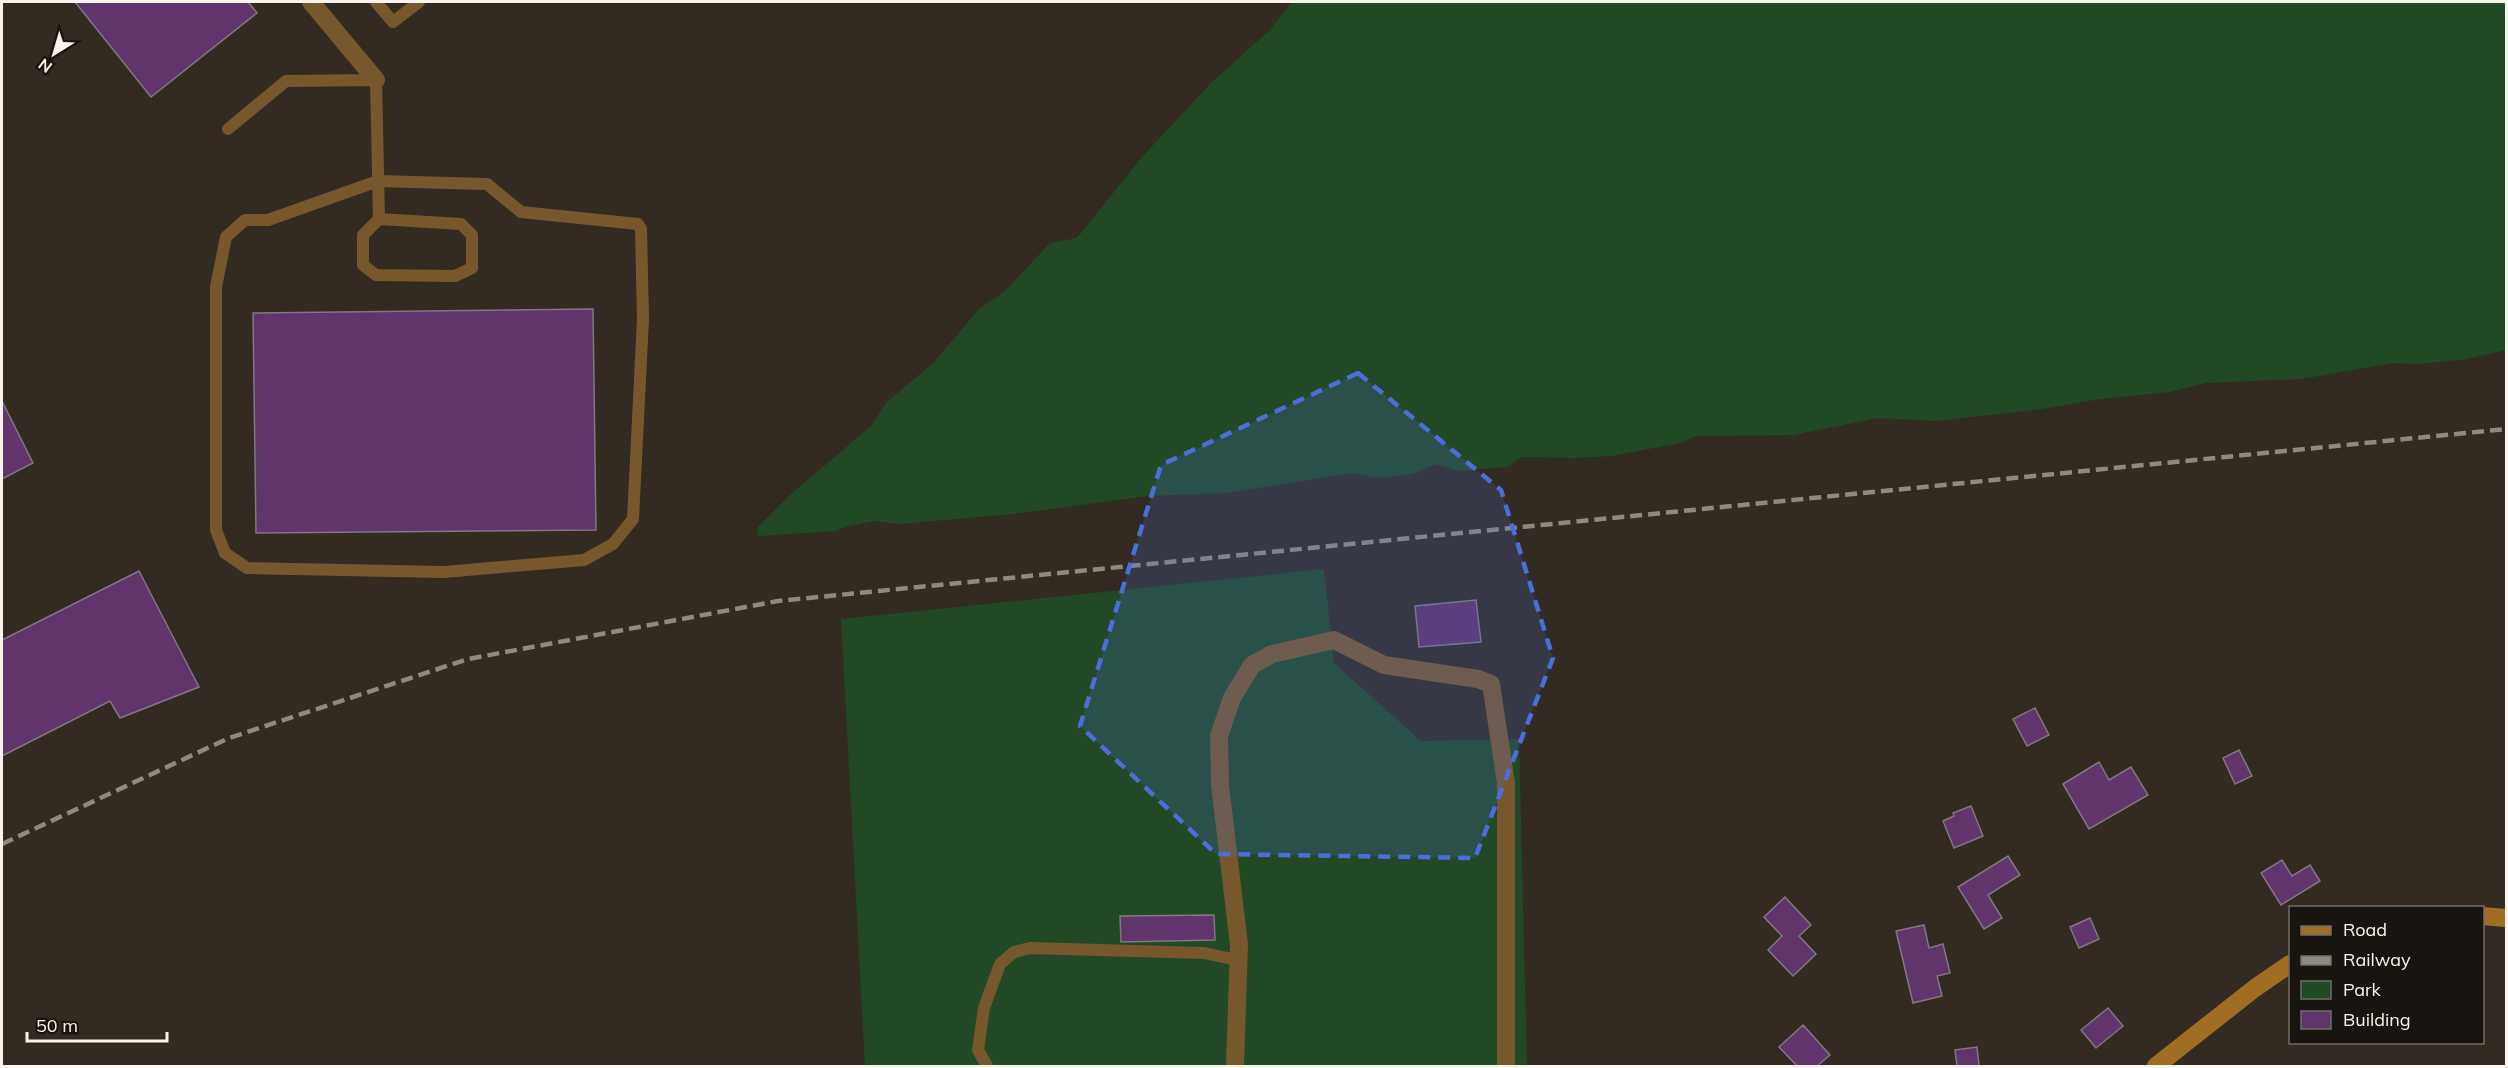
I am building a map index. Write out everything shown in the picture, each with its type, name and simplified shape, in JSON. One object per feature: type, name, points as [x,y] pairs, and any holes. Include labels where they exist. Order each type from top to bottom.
[{"type":"street","points":[[311,2],[376,80]]},
{"type":"street","points":[[1235,1066],[1239,945],[1220,785],[1219,736],[1232,698],[1252,665],[1272,654],[1334,640],[1384,665],[1478,679],[1491,684],[1506,783],[1506,1066]]},
{"type":"street","points":[[2484,916],[2506,918]]},
{"type":"street","points":[[2156,1066],[2255,988],[2289,965]]},
{"type":"lane","points":[[376,2],[393,22],[419,2]]},
{"type":"lane","points":[[228,129],[286,81],[376,80],[379,219],[363,236],[363,265],[376,275],[455,276],[472,268],[472,235],[461,224],[379,219]]},
{"type":"lane","points":[[378,181],[487,184],[521,212],[638,224],[641,229],[643,319],[633,519],[613,544],[584,560],[444,572],[247,568],[225,553],[216,530],[216,287],[226,237],[245,220],[268,220],[378,181]]},
{"type":"lane","points":[[987,1066],[978,1050],[984,1008],[1000,964],[1014,952],[1030,948],[1204,953],[1237,960]]},
{"type":"highlighted area","points":[[1358,373],[1501,490],[1553,658],[1475,858],[1216,854],[1080,726],[1161,465]]},
{"type":"green space","points":[[1292,2],[2506,2],[2506,350],[2467,359],[2419,364],[2394,363],[2301,379],[2206,383],[2170,392],[1936,421],[1878,418],[1793,435],[1696,436],[1681,443],[1611,456],[1522,457],[1507,467],[1459,471],[1435,464],[1413,474],[1378,478],[1353,473],[1226,493],[1148,496],[1013,514],[899,524],[874,521],[836,531],[759,536],[758,527],[789,496],[871,426],[887,402],[934,362],[980,308],[1004,292],[1050,243],[1077,238],[1143,156],[1210,84],[1270,30]]},
{"type":"green space","points":[[1324,569],[1334,663],[1421,741],[1519,739],[1527,1066],[865,1066],[841,619]]},
{"type":"building","points":[[75,2],[248,2],[257,13],[151,97]]},
{"type":"building","points":[[593,309],[596,530],[256,533],[253,313]]},
{"type":"building","points":[[2,401],[33,463],[2,479]]},
{"type":"building","points":[[139,571],[199,687],[120,718],[110,701],[2,756],[2,640]]},
{"type":"building","points":[[1476,600],[1481,642],[1419,647],[1415,606]]},
{"type":"building","points":[[2035,708],[2049,735],[2027,746],[2013,719]]},
{"type":"building","points":[[2239,750],[2252,776],[2235,784],[2223,758]]},
{"type":"building","points":[[2099,762],[2109,780],[2131,767],[2148,795],[2089,829],[2063,784]]},
{"type":"building","points":[[1971,806],[1983,836],[1954,848],[1943,821],[1954,816],[1953,813]]},
{"type":"building","points":[[2008,856],[2020,875],[1988,895],[2002,918],[1984,929],[1958,887]]},
{"type":"building","points":[[2282,860],[2292,876],[2310,865],[2320,881],[2281,905],[2261,873]]},
{"type":"building","points":[[1785,897],[1811,925],[1799,936],[1816,954],[1793,976],[1768,950],[1782,936],[1764,917]]},
{"type":"building","points":[[1214,915],[1215,940],[1121,942],[1120,916]]},
{"type":"building","points":[[2090,918],[2099,939],[2079,948],[2070,927]]},
{"type":"building","points":[[1924,925],[1929,948],[1943,944],[1950,973],[1937,976],[1942,996],[1913,1003],[1896,931]]},
{"type":"building","points":[[2108,1008],[2123,1026],[2096,1048],[2081,1030]]},
{"type":"building","points":[[1803,1025],[1830,1055],[1817,1066],[1797,1066],[1779,1047]]},
{"type":"building","points":[[1977,1047],[1979,1066],[1957,1066],[1955,1050]]},
{"type":"railway","points":[[2,844],[229,738],[468,659],[778,601],[2506,429]]}]
